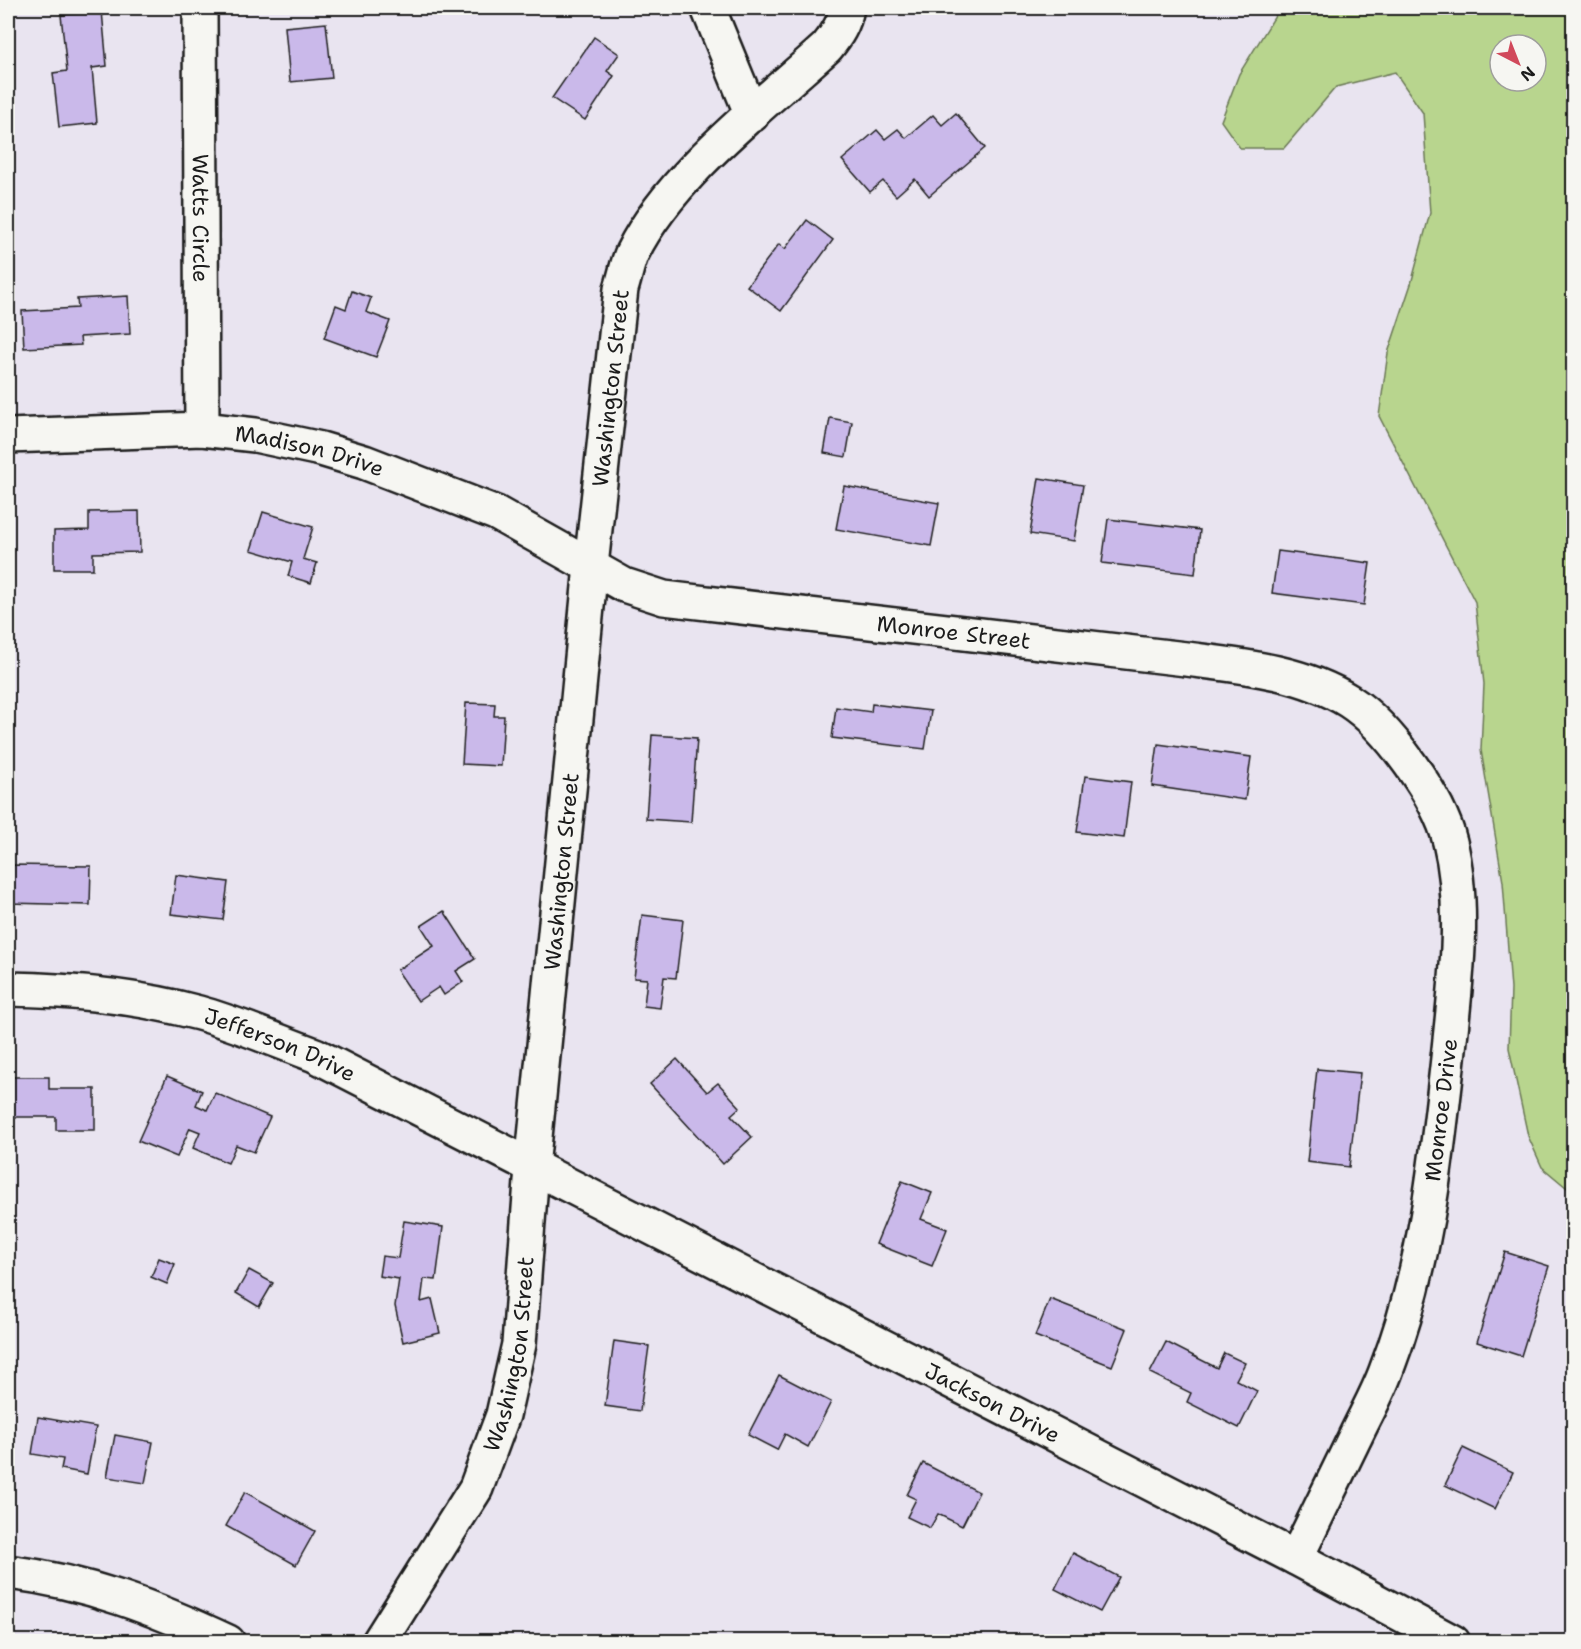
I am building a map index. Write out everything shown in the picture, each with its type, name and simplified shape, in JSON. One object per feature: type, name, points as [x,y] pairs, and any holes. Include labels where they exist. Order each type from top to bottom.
[{"type":"street","name":"Watts Circle","points":[[200,8],[202,429]]},
{"type":"street","points":[[708,8],[752,115]]},
{"type":"street","name":"Washington Street","points":[[379,1641],[476,1488],[503,1415],[519,1344],[532,1168],[591,566],[621,289],[631,255],[649,223],[673,193],[702,162],[827,47],[845,20],[847,8]]},
{"type":"street","name":"Madison Drive","points":[[8,436],[202,429],[255,435],[321,449],[364,462],[496,513],[591,566]]},
{"type":"street","name":"Monroe Street","points":[[591,566],[624,585],[664,598],[1186,659],[1284,675],[1321,687]]},
{"type":"street","name":"Monroe Drive","points":[[1296,1558],[1386,1372],[1411,1296],[1426,1227],[1437,1154],[1452,1018],[1459,905],[1449,838],[1421,781],[1404,756],[1370,717],[1348,701],[1321,687]]},
{"type":"street","name":"Jefferson Drive","points":[[8,988],[55,990],[127,998],[199,1013],[315,1055],[532,1168]]},
{"type":"street","name":"Jackson Drive","points":[[532,1168],[1296,1558],[1453,1641]]},
{"type":"street","points":[[8,1572],[97,1589],[169,1615],[228,1641]]},
{"type":"green space","points":[[1280,8],[1573,8],[1573,1193],[1542,1167],[1528,1136],[1509,1048],[1511,989],[1503,882],[1481,750],[1484,684],[1475,602],[1379,416],[1388,353],[1411,284],[1430,213],[1423,113],[1395,72],[1336,87],[1284,148],[1240,148],[1221,121],[1239,74]]},
{"type":"building","points":[[102,11],[107,66],[92,68],[97,123],[59,127],[53,73],[67,71],[61,15]]},
{"type":"building","points":[[326,23],[332,78],[290,82],[285,27]]},
{"type":"building","points":[[594,37],[619,54],[607,71],[614,76],[585,120],[552,98]]},
{"type":"building","points":[[956,113],[985,148],[929,196],[915,179],[896,196],[883,181],[870,192],[842,160],[877,130],[885,139],[898,129],[906,138],[933,115],[942,125]]},
{"type":"building","points":[[807,220],[833,240],[781,311],[747,286],[779,244],[785,249]]},
{"type":"building","points":[[352,291],[371,298],[366,312],[390,321],[376,357],[324,338],[336,305],[346,309]]},
{"type":"building","points":[[128,296],[130,334],[80,337],[81,345],[24,348],[22,311],[78,308],[77,299]]},
{"type":"building","points":[[830,418],[852,422],[846,457],[824,453]]},
{"type":"building","points":[[1039,478],[1083,485],[1074,541],[1030,534]]},
{"type":"building","points":[[844,486],[939,503],[931,546],[836,529]]},
{"type":"building","points":[[139,511],[140,552],[93,553],[93,569],[54,569],[54,531],[89,530],[89,512]]},
{"type":"building","points":[[263,512],[313,527],[303,559],[317,563],[311,583],[288,576],[292,562],[251,550]]},
{"type":"building","points":[[1108,519],[1200,530],[1195,574],[1102,563]]},
{"type":"building","points":[[1278,551],[1370,563],[1364,605],[1272,593]]},
{"type":"building","points":[[466,703],[495,704],[494,716],[504,716],[501,766],[462,764]]},
{"type":"building","points":[[872,704],[931,711],[925,749],[832,738],[836,707],[871,712]]},
{"type":"building","points":[[652,735],[697,738],[691,822],[646,819]]},
{"type":"building","points":[[1158,744],[1251,757],[1245,800],[1152,786]]},
{"type":"building","points":[[1085,776],[1131,782],[1124,838],[1077,832]]},
{"type":"building","points":[[8,865],[91,866],[90,905],[8,903]]},
{"type":"building","points":[[176,875],[228,882],[223,920],[171,914]]},
{"type":"building","points":[[444,911],[475,959],[456,971],[463,982],[444,995],[439,987],[418,1001],[397,970],[434,946],[421,926]]},
{"type":"building","points":[[642,915],[683,920],[676,978],[664,977],[660,1008],[644,1006],[647,979],[634,978]]},
{"type":"building","points":[[677,1059],[707,1092],[718,1083],[740,1107],[731,1115],[752,1137],[723,1164],[650,1084]]},
{"type":"building","points":[[1317,1069],[1360,1073],[1349,1167],[1307,1162]]},
{"type":"building","points":[[167,1076],[202,1091],[196,1105],[207,1110],[215,1093],[270,1117],[254,1152],[236,1145],[228,1163],[193,1148],[200,1132],[190,1128],[177,1157],[138,1141]]},
{"type":"building","points":[[8,1077],[49,1077],[49,1089],[95,1089],[95,1130],[56,1130],[56,1117],[8,1117]]},
{"type":"building","points":[[902,1181],[932,1193],[921,1219],[947,1229],[932,1266],[876,1244]]},
{"type":"building","points":[[404,1221],[443,1227],[436,1280],[424,1279],[421,1302],[432,1299],[440,1333],[403,1342],[395,1306],[399,1279],[379,1276],[382,1256],[398,1258]]},
{"type":"building","points":[[1505,1252],[1549,1266],[1521,1356],[1477,1342]]},
{"type":"building","points":[[159,1258],[175,1264],[167,1284],[151,1277]]},
{"type":"building","points":[[249,1270],[273,1283],[259,1307],[236,1293]]},
{"type":"building","points":[[1050,1299],[1127,1329],[1112,1366],[1035,1336]]},
{"type":"building","points":[[614,1341],[649,1346],[640,1411],[605,1406]]},
{"type":"building","points":[[1166,1342],[1217,1368],[1224,1353],[1245,1363],[1236,1380],[1257,1391],[1239,1428],[1187,1402],[1191,1393],[1150,1373]]},
{"type":"building","points":[[779,1375],[831,1402],[808,1447],[785,1434],[777,1450],[748,1435]]},
{"type":"building","points":[[38,1417],[96,1427],[87,1474],[61,1469],[63,1459],[32,1454]]},
{"type":"building","points":[[115,1435],[153,1442],[145,1483],[107,1477]]},
{"type":"building","points":[[1463,1448],[1513,1472],[1495,1509],[1445,1485]]},
{"type":"building","points":[[923,1463],[979,1492],[962,1526],[938,1514],[930,1528],[907,1517],[916,1499],[907,1495]]},
{"type":"building","points":[[245,1492],[315,1531],[296,1565],[226,1526]]},
{"type":"building","points":[[1073,1553],[1119,1577],[1100,1612],[1055,1589]]}]
